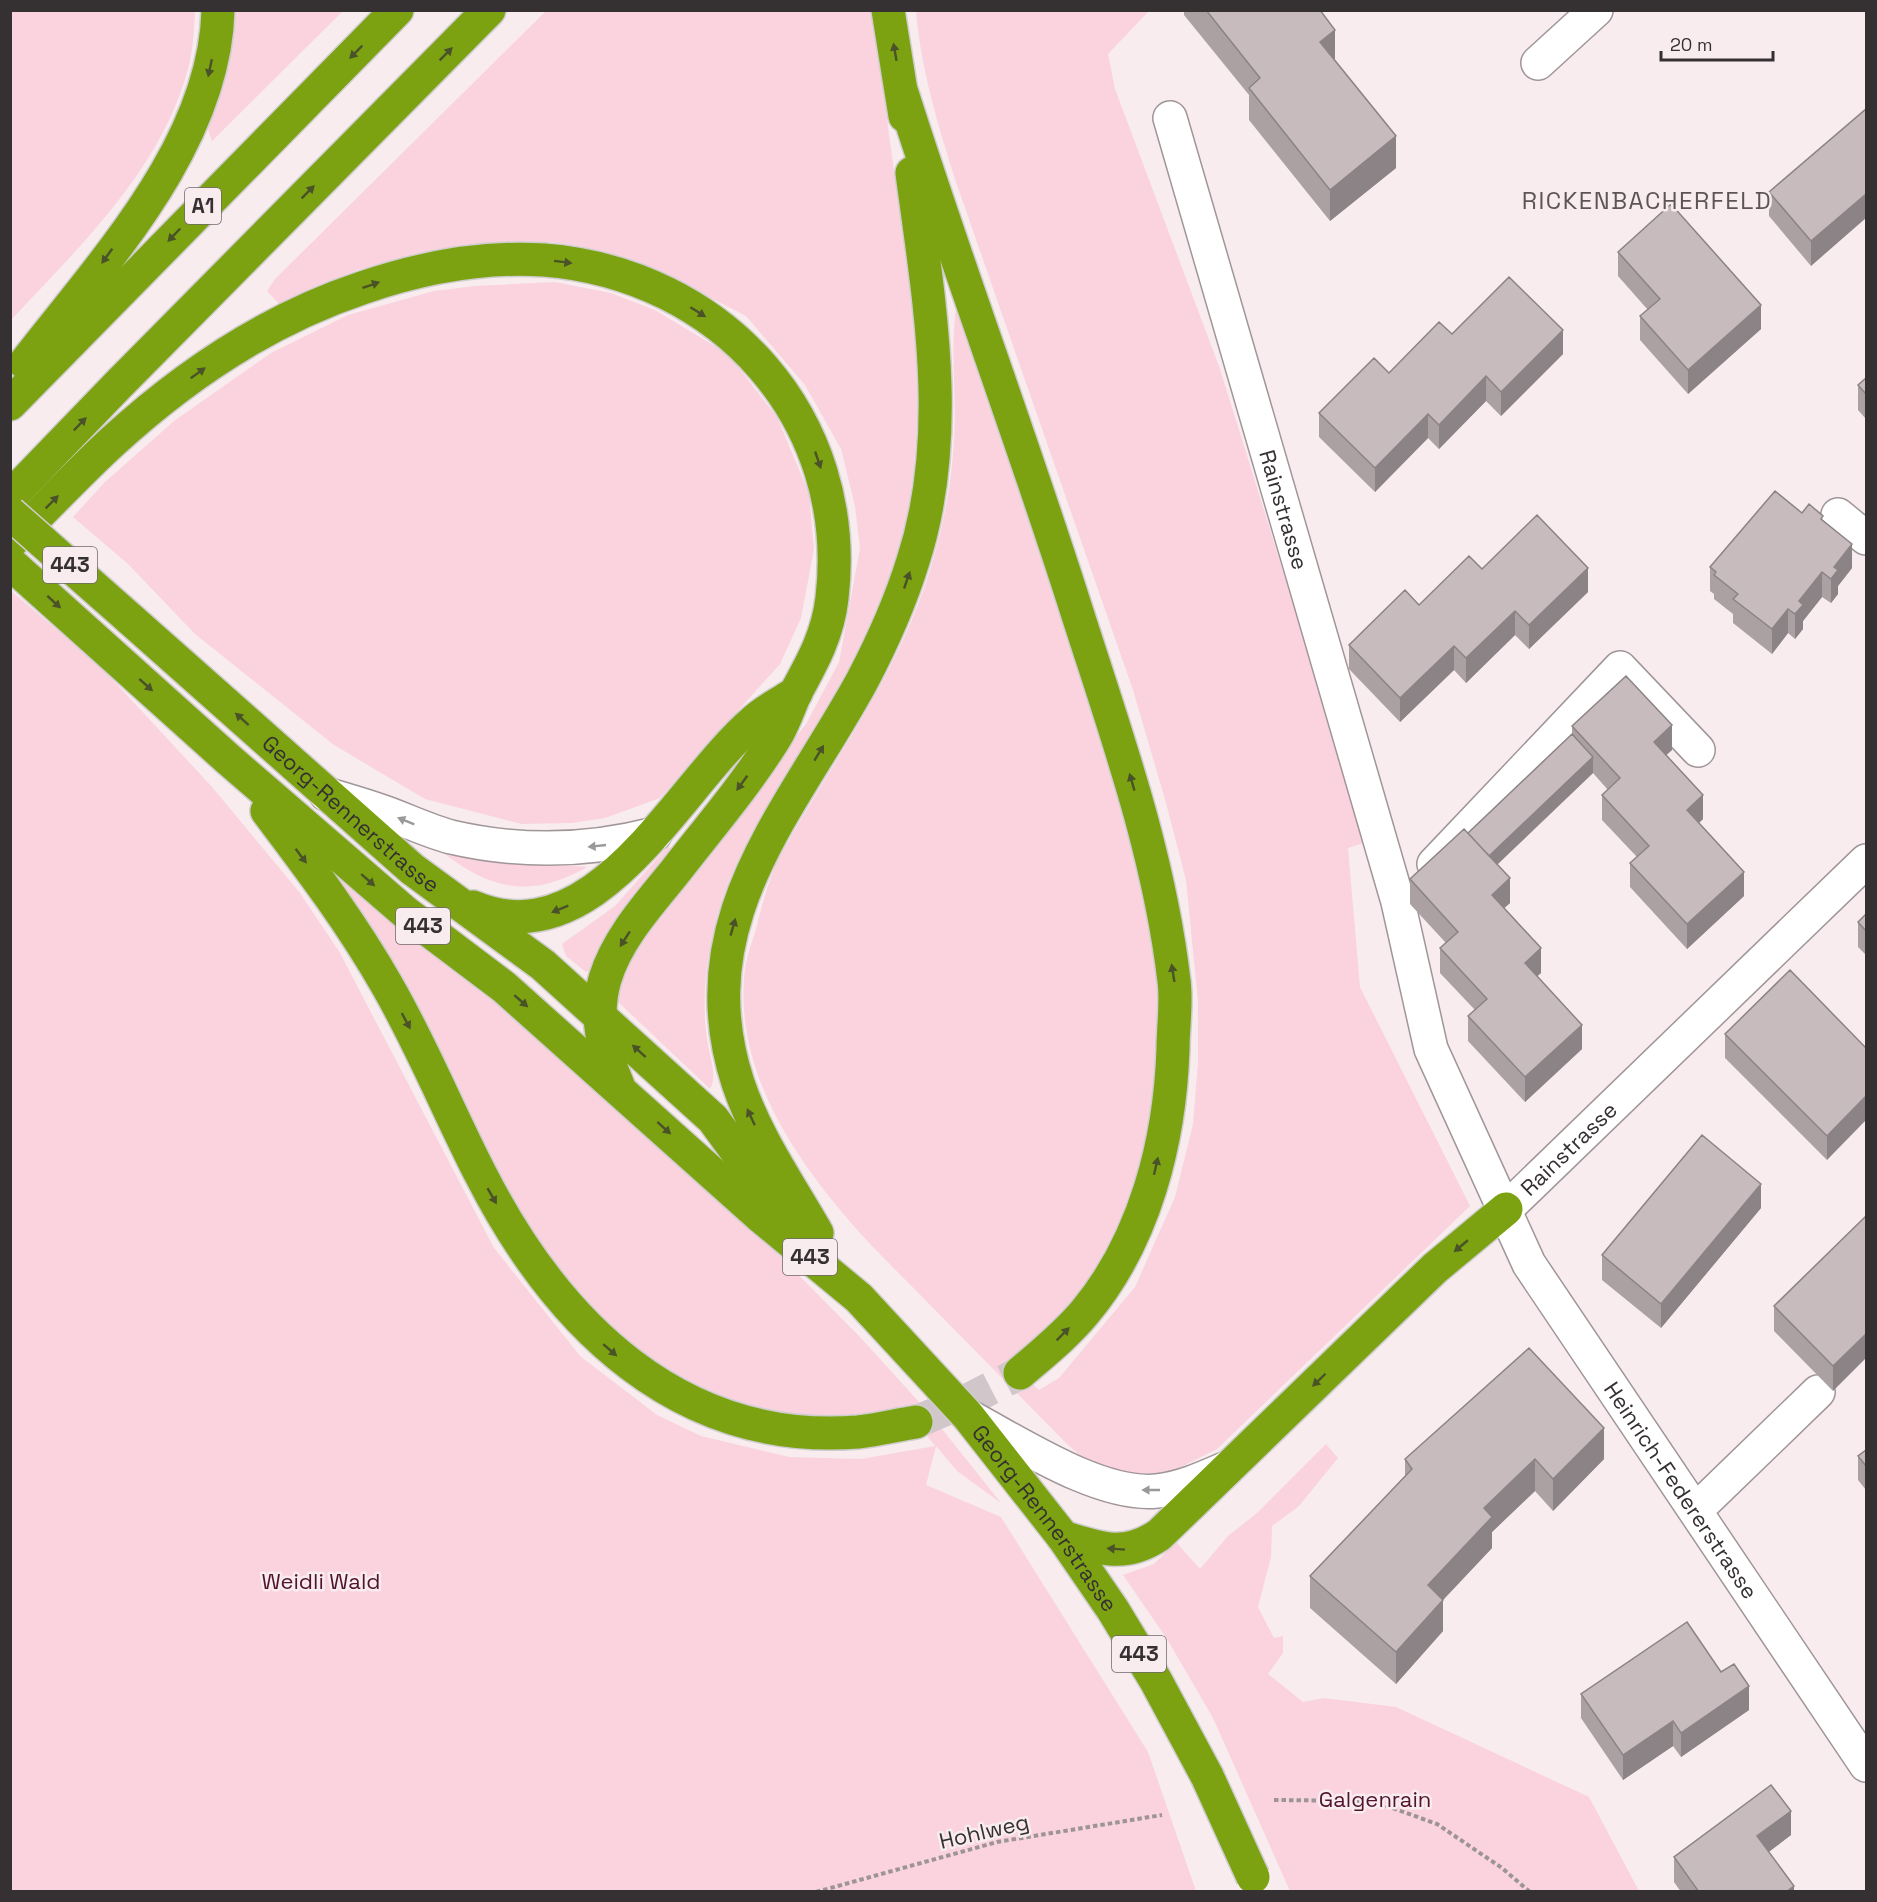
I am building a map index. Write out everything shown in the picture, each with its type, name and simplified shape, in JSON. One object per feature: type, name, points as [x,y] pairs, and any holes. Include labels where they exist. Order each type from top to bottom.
[{"type":"highway","points":[[10,381],[142,208],[188,135],[210,72],[218,10]]},
{"type":"highway","name":"A1","points":[[10,404],[397,10]]},
{"type":"highway","points":[[10,497],[118,384],[489,10]]},
{"type":"highway","points":[[817,1233],[766,1148],[748,1110],[730,1056],[722,999],[724,968],[739,904],[754,867],[862,681],[911,570],[922,526],[933,454],[935,385],[930,314],[902,93],[888,10]]},
{"type":"highway","points":[[902,93],[932,187],[1038,489],[1134,785],[1161,902],[1174,984],[1171,1099],[1154,1174],[1125,1253],[1085,1312],[1020,1373]]},
{"type":"highway","points":[[10,543],[111,442],[170,394],[230,351],[290,318],[338,296],[424,269],[473,262],[519,260],[574,264],[615,274],[646,285],[681,302],[720,326],[765,368],[793,405],[816,452],[831,503],[834,547],[832,597],[821,645],[776,736],[625,939],[607,972],[599,1016],[605,1053],[620,1089]]},
{"type":"highway","name":"Georg-Rennerstrasse","points":[[10,513],[412,869],[543,965],[713,1119],[745,1163],[817,1233],[859,1298]]},
{"type":"highway","name":"Georg-Rennerstrasse","points":[[10,563],[228,759],[406,913],[504,987],[760,1216],[859,1298],[968,1416],[1063,1537],[1113,1610],[1156,1681],[1207,1776],[1256,1884]]},
{"type":"highway","points":[[449,897],[486,912],[518,918],[544,915],[565,908],[600,886],[655,834],[754,721],[796,693]]},
{"type":"highway","points":[[228,759],[358,936],[416,1039],[481,1177],[516,1238],[593,1335],[629,1366],[685,1399],[750,1423],[808,1432],[859,1432],[916,1422]]},
{"type":"highway","points":[[1063,1537],[1086,1545],[1121,1550],[1146,1544],[1159,1535],[1435,1268],[1506,1209]]},
{"type":"street","points":[[1538,63],[1596,10]]},
{"type":"street","name":"Rainstrasse","points":[[1170,118],[1398,902],[1431,1049],[1506,1209],[1866,861]]},
{"type":"street","points":[[1838,515],[1866,538]]},
{"type":"street","points":[[1398,902],[1620,668],[1698,750]]},
{"type":"street","points":[[326,794],[450,837],[508,847],[547,850],[583,848],[615,844],[655,834]]},
{"type":"street","name":"Heinrich-Federerstrasse","points":[[1506,1209],[1529,1264],[1866,1765]]},
{"type":"street","points":[[1696,1510],[1818,1392]]},
{"type":"street","points":[[968,1416],[1070,1469],[1113,1487],[1156,1491],[1189,1484],[1227,1468]]},
{"type":"path","points":[[1274,1800],[1373,1801],[1437,1824],[1502,1868],[1530,1892]]},
{"type":"path","name":"Hohlweg","points":[[816,1892],[998,1842],[1162,1815]]},
{"type":"green space","points":[[11,10],[195,11],[188,69],[159,141],[115,205],[11,320]]},
{"type":"green space","points":[[231,11],[343,11],[212,141],[208,129],[231,42]]},
{"type":"green space","points":[[546,11],[876,11],[889,135],[911,297],[915,352],[917,406],[915,461],[907,514],[892,573],[863,640],[833,697],[756,825],[726,889],[715,925],[705,983],[705,1021],[713,1071],[710,1089],[616,1000],[625,965],[655,916],[806,724],[839,662],[860,548],[855,506],[841,449],[805,385],[746,316],[648,266],[584,247],[550,242],[438,249],[357,270],[281,306],[267,291],[275,279]]},
{"type":"green space","points":[[916,11],[1149,11],[1108,54],[1115,89],[1220,369],[1326,709],[1375,839],[1348,848],[1360,987],[1470,1206],[1217,1449],[1167,1474],[1129,1473],[1091,1465],[1067,1444],[870,1244],[820,1185],[797,1152],[777,1118],[761,1083],[749,1046],[744,1008],[745,969],[772,873],[893,660],[923,591],[935,554],[944,517],[953,460],[956,308],[961,311],[1143,855],[1162,1021],[1149,1159],[1097,1278],[1011,1364],[1039,1390],[1059,1378],[1135,1287],[1175,1197],[1193,1124],[1198,1063],[1198,1001],[1186,880],[1133,690],[949,161],[926,76]]},
{"type":"green space","points":[[555,282],[611,293],[655,310],[728,354],[777,417],[809,493],[814,549],[801,618],[780,664],[660,798],[605,818],[572,823],[522,824],[425,799],[334,745],[195,634],[128,564],[73,517],[105,482],[174,421],[271,353],[348,315],[434,291],[475,286]]},
{"type":"green space","name":"Weidli Wald","points":[[10,590],[99,665],[213,788],[300,893],[340,953],[494,1248],[580,1356],[657,1415],[701,1436],[789,1457],[861,1459],[935,1446],[908,1411],[837,1424],[728,1405],[619,1341],[543,1253],[326,866],[398,928],[505,1003],[755,1231],[860,1337],[930,1414],[1001,1503],[957,1471],[936,1446],[926,1485],[1001,1517],[1148,1752],[1196,1891],[11,1891]]},
{"type":"green space","points":[[668,846],[672,849],[592,968],[586,972],[566,956],[562,944],[615,906]]},
{"type":"green space","points":[[446,855],[587,867],[549,883],[514,886],[497,883],[481,876]]},
{"type":"green space","name":"Galgenrain","points":[[1326,1444],[1338,1458],[1299,1506],[1272,1526],[1271,1557],[1258,1607],[1274,1638],[1283,1636],[1283,1653],[1268,1674],[1303,1702],[1324,1698],[1396,1707],[1589,1797],[1639,1891],[1290,1891],[1213,1718],[1167,1639],[1123,1575],[1154,1564],[1176,1542],[1200,1569],[1228,1536],[1257,1513]]},
{"type":"building","points":[[1206,10],[1320,10],[1335,30],[1320,42],[1396,136],[1330,190],[1249,88],[1260,78]]},
{"type":"building","points":[[1866,109],[1866,194],[1811,241],[1769,192]]},
{"type":"building","points":[[1671,204],[1761,305],[1688,370],[1640,316],[1660,299],[1618,252]]},
{"type":"building","points":[[1509,277],[1563,330],[1501,392],[1486,376],[1439,425],[1428,414],[1375,468],[1319,413],[1374,358],[1389,373],[1439,322],[1452,334]]},
{"type":"building","points":[[1866,378],[1866,394],[1858,385]]},
{"type":"building","points":[[1775,491],[1802,513],[1809,504],[1823,516],[1821,519],[1852,544],[1834,567],[1838,570],[1831,579],[1822,572],[1799,601],[1803,605],[1795,614],[1788,609],[1772,629],[1733,599],[1738,594],[1714,575],[1716,572],[1710,567]]},
{"type":"building","points":[[1537,515],[1588,568],[1529,625],[1515,611],[1466,658],[1454,646],[1400,698],[1349,645],[1405,590],[1419,605],[1469,556],[1482,569]]},
{"type":"building","points":[[1626,676],[1672,725],[1654,742],[1703,795],[1687,810],[1744,872],[1687,924],[1630,863],[1649,846],[1602,795],[1620,778],[1572,726]]},
{"type":"building","points":[[1572,734],[1593,757],[1489,856],[1468,833]]},
{"type":"building","points":[[1464,829],[1510,878],[1492,895],[1541,948],[1525,963],[1582,1025],[1525,1077],[1468,1016],[1487,999],[1440,948],[1458,932],[1410,879]]},
{"type":"building","points":[[1866,914],[1866,931],[1858,922]]},
{"type":"building","points":[[1790,970],[1866,1048],[1866,1096],[1827,1136],[1725,1034]]},
{"type":"building","points":[[1702,1135],[1761,1184],[1661,1304],[1602,1255]]},
{"type":"building","points":[[1866,1216],[1866,1334],[1833,1366],[1774,1306]]},
{"type":"building","points":[[1529,1348],[1604,1428],[1553,1479],[1535,1459],[1484,1508],[1492,1517],[1428,1585],[1443,1600],[1396,1652],[1310,1576],[1412,1469],[1405,1459]]},
{"type":"building","points":[[1866,1450],[1866,1466],[1858,1456]]},
{"type":"building","points":[[1687,1622],[1721,1672],[1734,1664],[1749,1686],[1681,1733],[1673,1721],[1623,1755],[1581,1694]]},
{"type":"building","points":[[1771,1785],[1791,1811],[1757,1836],[1794,1886],[1786,1892],[1699,1892],[1674,1857]]},
{"type":"tunnel","points":[[916,1422],[968,1400],[1020,1373]]},
{"type":"district","name":"RICKENBACHERFELD","points":[[1647,201]]}]
